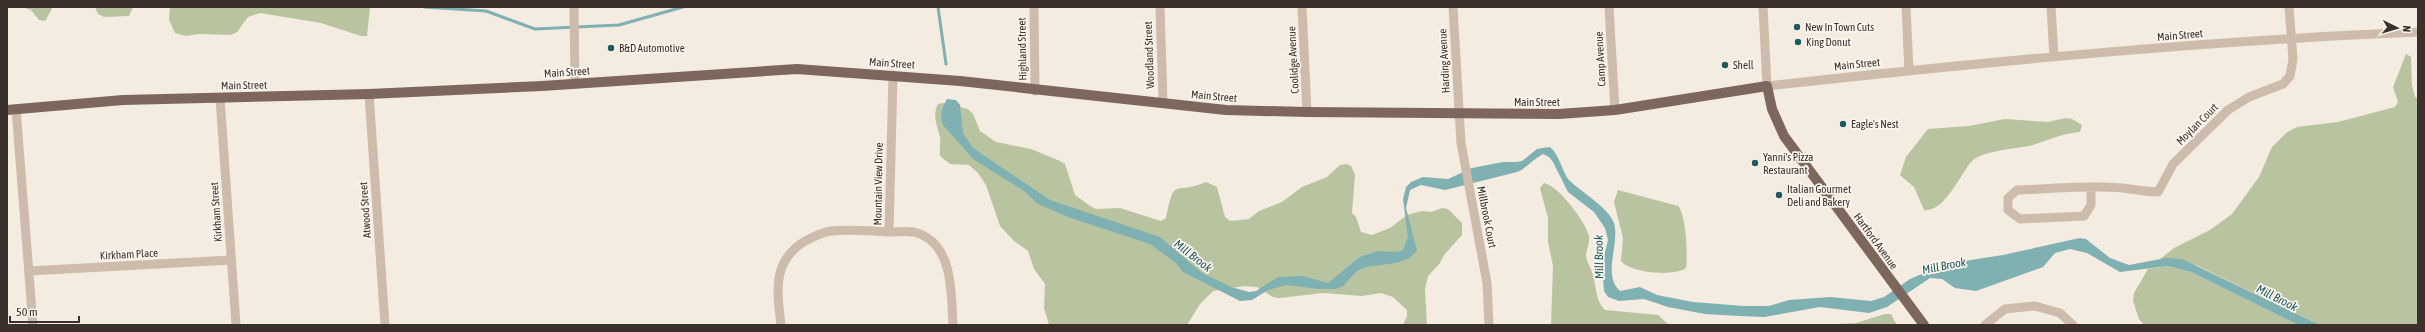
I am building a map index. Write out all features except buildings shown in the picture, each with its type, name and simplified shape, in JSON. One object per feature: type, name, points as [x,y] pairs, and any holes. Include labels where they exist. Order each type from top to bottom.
[{"type":"main road","name":"Main Street","points":[[12,110],[123,100],[369,94],[575,84],[797,69],[893,75],[1035,91],[1163,102],[1226,110],[1307,112],[1559,114],[1615,110],[1767,86]]},
{"type":"main road","name":"Hartford Avenue","points":[[1767,86],[1772,110],[1784,136],[1924,325]]},
{"type":"street","name":"Highland Street","points":[[1034,7],[1035,91]]},
{"type":"street","name":"Woodland Street","points":[[1160,7],[1163,102]]},
{"type":"street","name":"Coolidge Avenue","points":[[1302,7],[1307,112]]},
{"type":"street","name":"Harding Avenue","points":[[1453,7],[1458,113]]},
{"type":"street","name":"Camp Avenue","points":[[1609,7],[1615,110]]},
{"type":"street","points":[[1763,7],[1767,86]]},
{"type":"street","points":[[1906,7],[1909,71]]},
{"type":"street","points":[[2051,7],[2054,58]]},
{"type":"street","points":[[2289,7],[2291,37]]},
{"type":"street","points":[[574,9],[575,84]]},
{"type":"street","name":"Main Street","points":[[1767,86],[1909,71],[2291,37],[2418,32]]},
{"type":"street","name":"Moylan Court","points":[[2091,188],[2091,204],[2084,216],[2020,219],[2008,210],[2008,198],[2017,190],[2091,188],[2122,188],[2141,192],[2158,192],[2173,164],[2228,110],[2249,97],[2283,84],[2290,76],[2293,59],[2291,37]]},
{"type":"street","name":"Mountain View Drive","points":[[893,75],[889,232],[914,232],[929,240],[946,260],[949,272],[953,325]]},
{"type":"street","name":"Atwood Street","points":[[369,94],[385,325]]},
{"type":"street","name":"Kirkham Street","points":[[220,98],[236,325]]},
{"type":"street","points":[[12,110],[29,271],[33,325]]},
{"type":"street","name":"Millbrook Court","points":[[1458,113],[1465,166],[1487,283],[1489,325]]},
{"type":"street","points":[[781,325],[779,281],[783,262],[795,247],[813,236],[830,231],[889,232]]},
{"type":"street","name":"Kirkham Place","points":[[29,271],[231,260]]},
{"type":"street","points":[[1985,325],[2005,309],[2035,306],[2060,313],[2073,325]]},
{"type":"green space","points":[[22,7],[53,7],[45,21],[39,20],[31,10]]},
{"type":"green space","points":[[95,7],[133,7],[129,16],[104,17],[98,14]]},
{"type":"green space","points":[[170,7],[370,7],[367,36],[361,36],[321,23],[260,13],[248,17],[237,32],[231,35],[199,34],[186,36],[175,33],[169,20]]},
{"type":"green space","points":[[2406,54],[2411,57],[2412,85],[2415,97],[2418,98],[2418,325],[2320,325],[2196,265],[2159,260],[2174,248],[2210,230],[2232,214],[2259,177],[2272,147],[2286,133],[2297,127],[2338,122],[2395,107],[2398,102],[2393,87]]},
{"type":"green space","points":[[944,103],[968,109],[973,114],[980,131],[996,142],[1031,149],[1065,164],[1075,195],[1096,209],[1120,208],[1161,221],[1166,218],[1171,196],[1174,191],[1206,182],[1217,187],[1225,217],[1230,221],[1249,219],[1259,211],[1282,202],[1302,187],[1327,177],[1340,165],[1346,164],[1351,166],[1355,175],[1352,213],[1356,217],[1361,232],[1372,235],[1390,228],[1407,215],[1422,211],[1431,212],[1442,208],[1448,209],[1462,223],[1462,235],[1428,276],[1425,289],[1427,325],[1403,325],[1407,316],[1407,310],[1393,297],[1381,293],[1362,296],[1323,293],[1279,298],[1273,297],[1257,287],[1244,286],[1213,291],[1200,304],[1187,325],[1049,325],[1044,308],[1045,284],[1034,269],[1028,251],[1013,240],[1000,226],[986,185],[978,173],[969,165],[950,164],[940,156],[940,137],[935,113],[938,104]]},
{"type":"green space","points":[[2066,118],[2072,119],[2082,125],[2080,132],[2062,135],[2033,145],[1991,152],[1976,158],[1971,162],[1945,200],[1938,206],[1931,209],[1924,210],[1914,187],[1900,175],[1906,157],[1928,129],[1969,126],[2005,119],[2048,122]]},
{"type":"green space","points":[[1544,183],[1557,190],[1564,197],[1577,213],[1587,230],[1589,243],[1586,254],[1594,277],[1596,292],[1601,306],[1605,310],[1658,315],[1669,325],[1551,325],[1553,266],[1548,242],[1548,218],[1540,188]]},
{"type":"green space","points":[[1618,190],[1678,206],[1681,210],[1685,226],[1687,254],[1686,268],[1680,271],[1672,272],[1652,272],[1634,268],[1621,261],[1623,238],[1614,202]]},
{"type":"green space","points":[[2168,266],[2191,272],[2298,325],[2144,325],[2139,319],[2133,301],[2134,293],[2148,269]]},
{"type":"green space","points":[[1885,314],[1891,314],[1897,325],[1818,325],[1856,323]]},
{"type":"water","points":[[947,99],[956,100],[960,105],[963,133],[973,148],[1050,200],[1160,237],[1202,273],[1231,287],[1249,292],[1256,291],[1278,277],[1303,276],[1328,283],[1360,257],[1378,251],[1397,252],[1403,250],[1408,237],[1403,199],[1406,187],[1411,182],[1423,177],[1448,179],[1472,168],[1503,162],[1522,161],[1537,149],[1549,147],[1555,152],[1569,180],[1606,211],[1614,223],[1615,240],[1612,259],[1612,277],[1615,285],[1620,291],[1640,287],[1657,295],[1693,302],[1744,306],[1769,306],[1789,300],[1830,297],[1871,301],[1884,297],[1910,279],[1945,264],[2003,255],[2080,238],[2086,239],[2110,258],[2129,265],[2166,258],[2182,259],[2320,325],[2298,325],[2191,272],[2168,266],[2120,272],[2087,253],[2070,249],[2055,253],[2043,267],[1976,291],[1955,288],[1942,279],[1930,278],[1887,307],[1869,313],[1820,307],[1764,317],[1740,316],[1705,314],[1668,307],[1644,299],[1619,301],[1608,297],[1604,291],[1602,265],[1608,240],[1605,228],[1594,212],[1568,192],[1553,162],[1549,157],[1543,154],[1517,172],[1445,190],[1421,185],[1410,190],[1406,208],[1417,251],[1408,259],[1395,263],[1366,267],[1357,271],[1343,286],[1336,289],[1318,289],[1287,285],[1268,290],[1252,300],[1240,301],[1183,272],[1176,263],[1150,244],[1068,217],[1038,204],[1024,191],[973,159],[943,125],[941,118]]},
{"type":"waterway","name":"Mill Brook","points":[[424,7],[486,11],[535,29],[619,25],[683,7]]},
{"type":"waterway","name":"Mill Brook","points":[[938,7],[946,64]]},
{"type":"place","name":"New In Town Cuts","points":[[1797,27]]},
{"type":"place","name":"King Donut","points":[[1798,42]]},
{"type":"place","name":"B&D Automotive","points":[[611,48]]},
{"type":"place","name":"Shell","points":[[1725,65]]},
{"type":"place","name":"Eagle's Nest","points":[[1843,124]]},
{"type":"place","name":"Yanni's Pizza Restaurant","points":[[1755,163]]},
{"type":"place","name":"Italian Gourmet Deli and Bakery","points":[[1779,195]]}]
